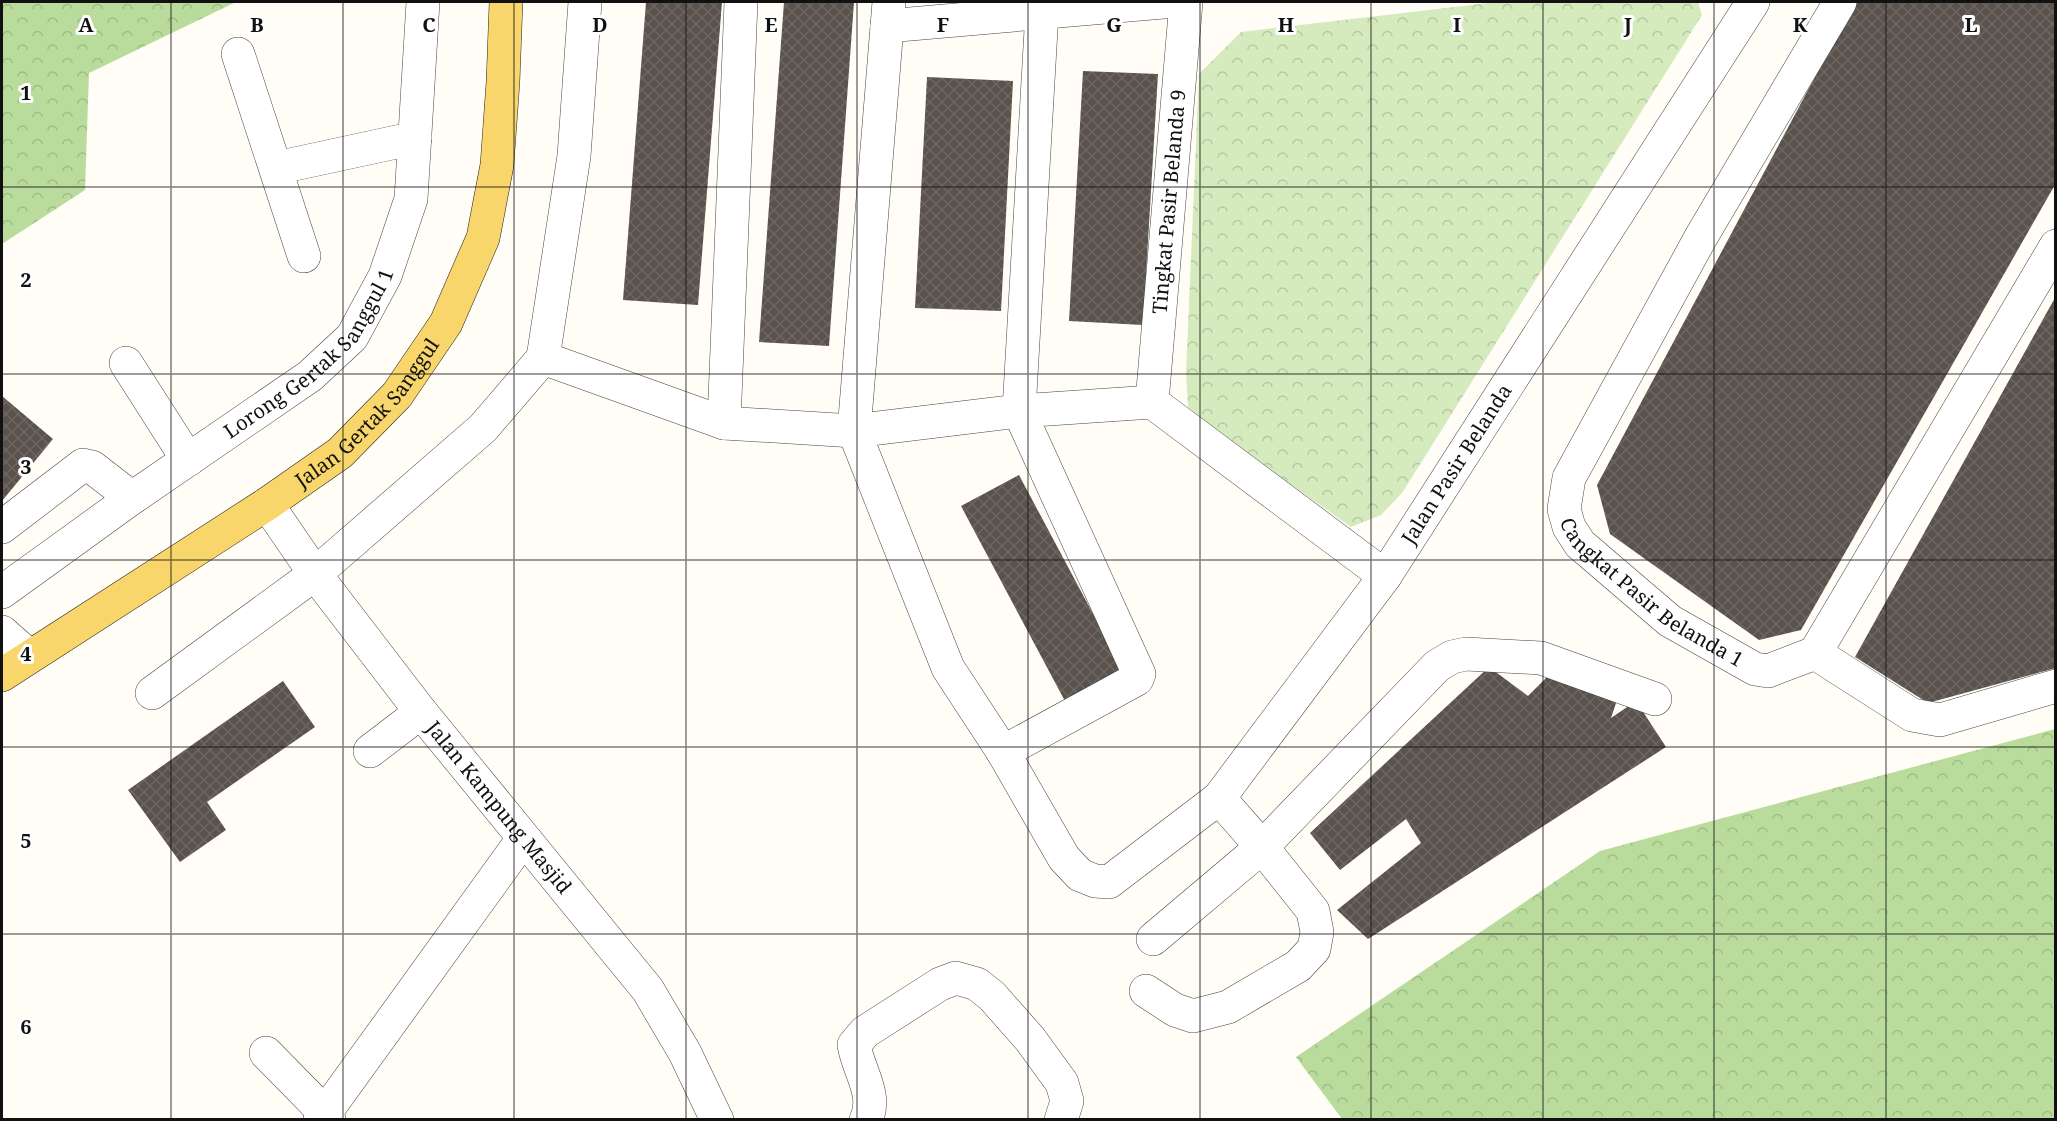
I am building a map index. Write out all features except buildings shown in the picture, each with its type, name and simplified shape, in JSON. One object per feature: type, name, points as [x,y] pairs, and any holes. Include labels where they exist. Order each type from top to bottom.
[{"type":"main road","name":"Jalan Gertak Sanggul","points":[[2,675],[28,656],[267,504],[340,453],[397,395],[446,323],[483,238],[497,165],[506,2]]},
{"type":"street","name":"Lorong Gertak Sanggul 1","points":[[2,592],[132,498],[310,376],[352,337],[385,276],[411,199],[423,2]]},
{"type":"street","points":[[152,693],[315,574],[483,428],[543,358],[574,156],[585,2]]},
{"type":"street","points":[[724,423],[741,2]]},
{"type":"street","points":[[1042,12],[1019,411],[1139,674],[1137,679],[1004,752],[948,668],[854,431],[888,14],[1042,12],[1162,2]]},
{"type":"street","name":"Tingkat Pasir Belanda 9","points":[[1152,402],[1186,2]]},
{"type":"street","name":"Jalan Pasir Belanda","points":[[1004,752],[1064,858],[1080,875],[1095,881],[1109,882],[1219,798],[1385,576],[1753,2]]},
{"type":"street","name":"Cangkat Pasir Belanda 1","points":[[1815,653],[1768,670],[1755,669],[1689,632],[1670,621],[1580,544],[1569,527],[1564,509],[1569,478],[1701,237],[1840,2]]},
{"type":"street","points":[[238,54],[304,256]]},
{"type":"street","points":[[276,168],[415,138]]},
{"type":"street","points":[[2055,246],[1815,653],[1912,715],[1940,720],[2055,686]]},
{"type":"street","points":[[543,358],[724,423],[854,431],[1019,411],[1152,402],[1385,576]]},
{"type":"street","points":[[126,363],[188,460]]},
{"type":"street","points":[[2,527],[83,465],[92,466],[132,498]]},
{"type":"street","name":"Jalan Kampung Masjid","points":[[267,504],[315,574],[421,712],[648,990],[685,1053],[717,1119]]},
{"type":"street","points":[[2,632],[28,656]]},
{"type":"street","points":[[1153,939],[1262,847],[1437,666],[1452,657],[1466,654],[1540,658],[1654,699]]},
{"type":"street","points":[[370,751],[421,712]]},
{"type":"street","points":[[1146,991],[1175,1010],[1193,1016],[1228,1007],[1298,966],[1314,949],[1317,932],[1313,911],[1219,798]]},
{"type":"street","points":[[267,1053],[324,1117],[523,839]]},
{"type":"street","points":[[866,1119],[871,1105],[870,1095],[856,1058],[854,1045],[866,1032],[884,1020],[940,984],[956,978],[977,984],[992,996],[1030,1039],[1062,1083],[1067,1101],[1061,1119]]},
{"type":"green space","points":[[2,2],[236,2],[89,73],[85,190],[2,244]]},
{"type":"green space","points":[[1497,2],[1698,2],[1702,15],[1402,493],[1381,515],[1351,527],[1217,432],[1188,407],[1186,373],[1199,74],[1241,32]]},
{"type":"green space","points":[[2055,729],[2055,1119],[1342,1119],[1296,1057],[1600,851]]}]
